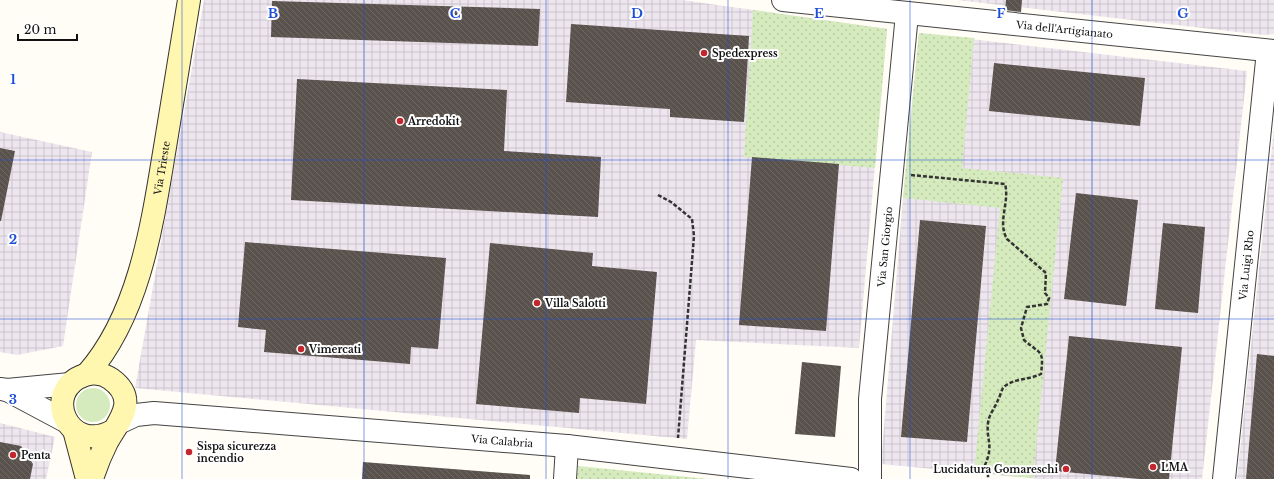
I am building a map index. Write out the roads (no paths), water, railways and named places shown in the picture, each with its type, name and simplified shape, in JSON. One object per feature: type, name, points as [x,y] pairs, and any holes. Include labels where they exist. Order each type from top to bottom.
[{"type":"street","name":"Via Trieste","points":[[117,332],[136,287],[157,200],[189,0]]},
{"type":"street","name":"Via dell'Artigianato","points":[[783,0],[1271,51]]},
{"type":"street","name":"Via San Giorgio","points":[[870,479],[870,399],[907,14]]},
{"type":"street","name":"Via Luigi Rho","points":[[1224,479],[1271,51]]},
{"type":"street","points":[[87,479],[70,426],[63,413],[62,403],[64,393],[100,359],[117,332]]},
{"type":"street","points":[[92,479],[95,467],[125,412],[125,401],[119,387],[117,332]]},
{"type":"street","points":[[4,389],[102,375],[119,387],[139,407],[154,413]]},
{"type":"street","points":[[4,389],[84,435],[94,437],[105,435],[136,415],[154,413]]},
{"type":"street","name":"Via Calabria","points":[[154,413],[567,446],[851,479]]},
{"type":"street","points":[[565,479],[567,446]]},
{"type":"place","name":"Spedexpress","points":[[704,53]]},
{"type":"place","name":"Arredokit","points":[[400,121]]},
{"type":"place","name":"Villa Salotti","points":[[537,303]]},
{"type":"place","name":"Vimercati","points":[[301,349]]},
{"type":"place","name":"Sispa sicurezza incendio","points":[[189,452]]},
{"type":"place","name":"Penta","points":[[13,455]]},
{"type":"place","name":"LMA","points":[[1153,467]]},
{"type":"place","name":"Lucidatura Gomareschi","points":[[1066,469]]}]
